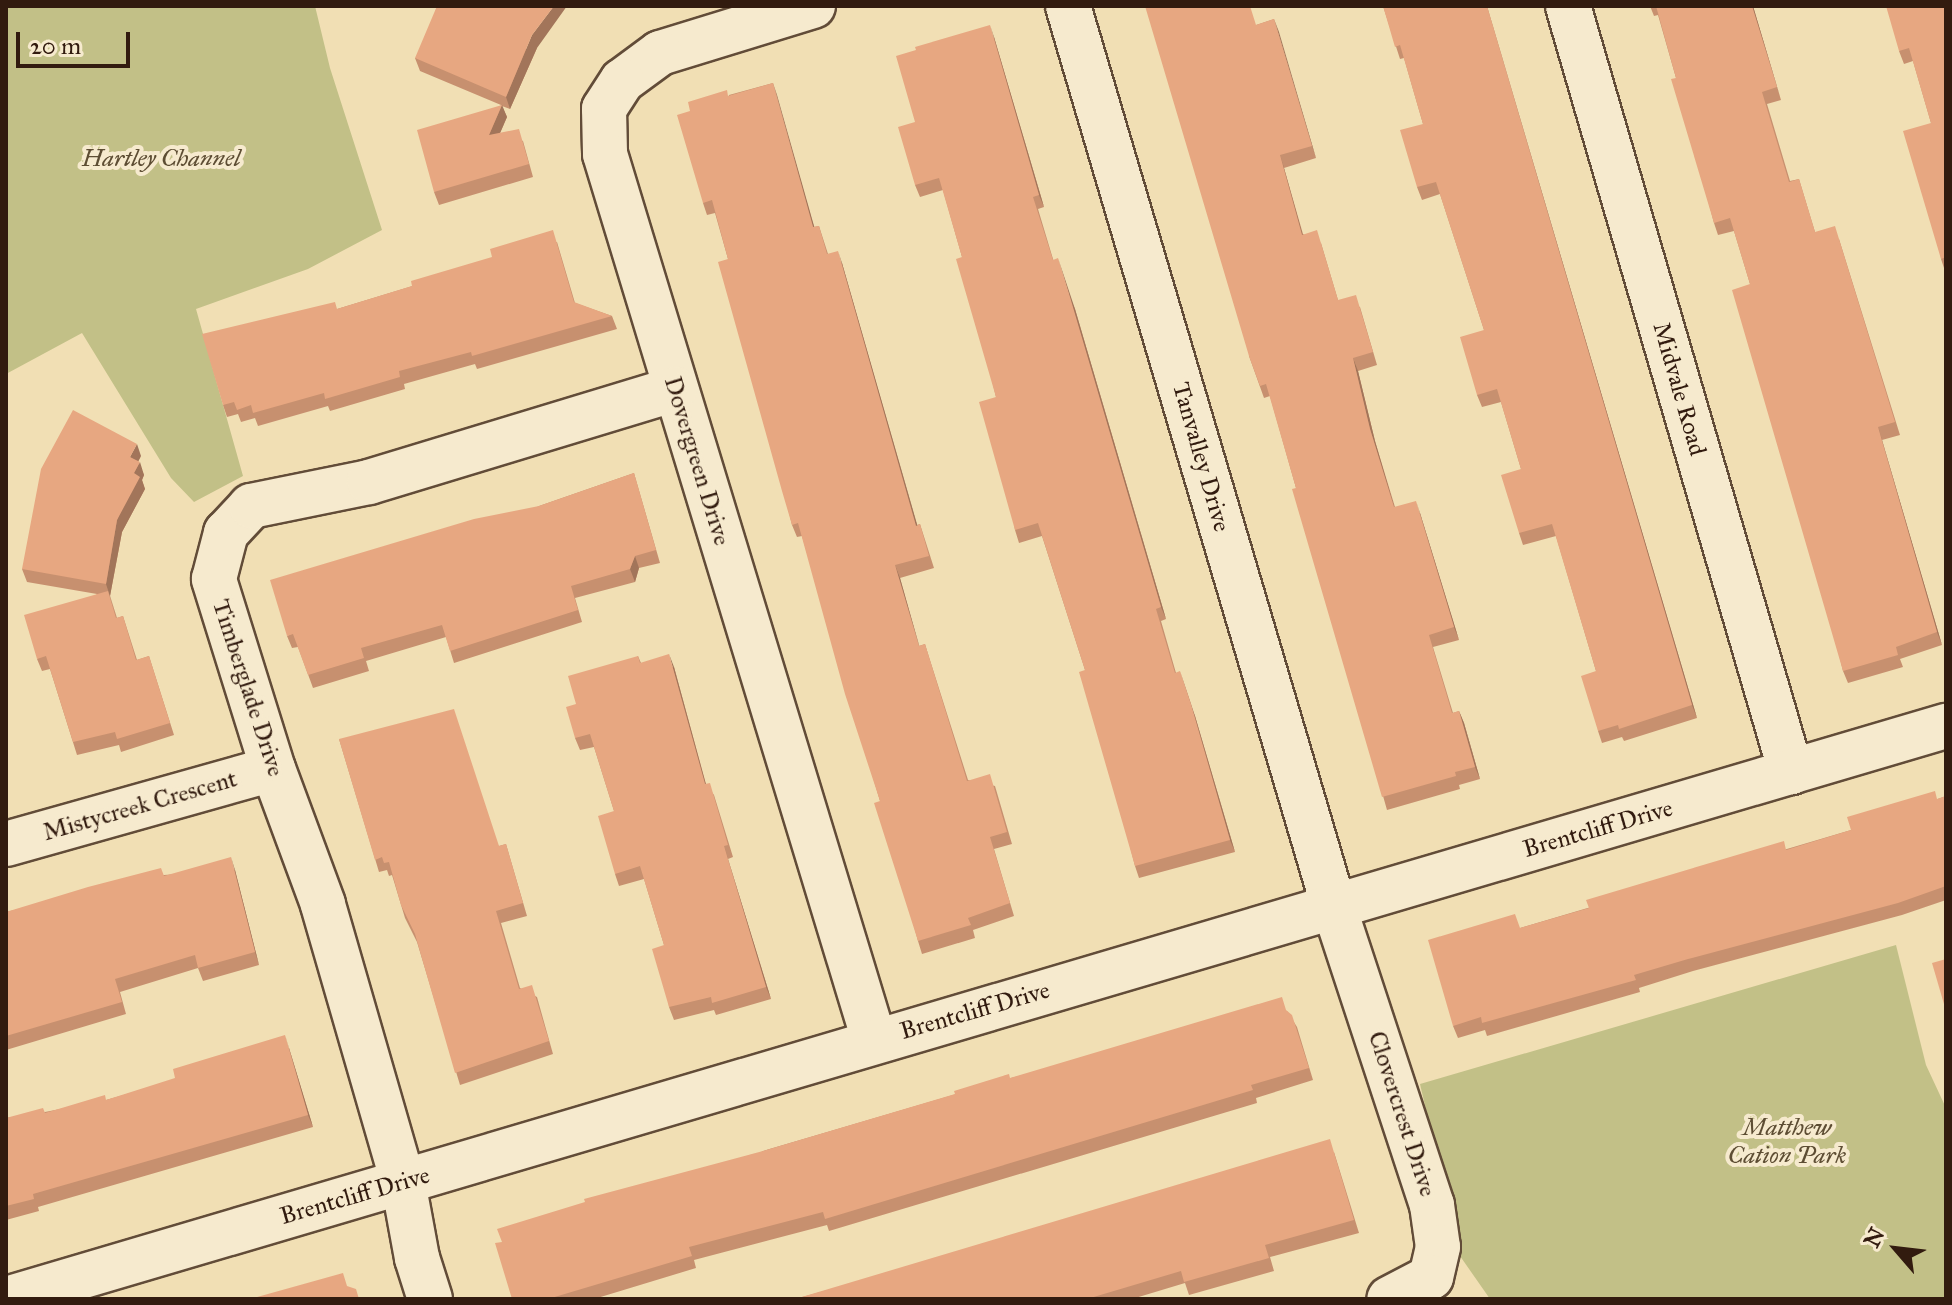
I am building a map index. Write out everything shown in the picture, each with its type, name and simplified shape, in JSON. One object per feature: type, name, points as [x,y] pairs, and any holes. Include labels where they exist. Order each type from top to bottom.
[{"type":"street","name":"Dovergreen Drive","points":[[813,6],[660,53],[622,81],[604,109],[605,154],[874,1040]]},
{"type":"street","name":"Tanvalley Drive","points":[[1068,6],[1334,907]]},
{"type":"street","name":"Midvale Road","points":[[1568,6],[1791,772]]},
{"type":"street","name":"Timberglade Drive","points":[[430,1299],[417,1258],[403,1182],[323,904],[273,769],[214,579],[226,533],[251,506],[369,482],[675,389]]},
{"type":"street","name":"Brentcliff Drive","points":[[6,1299],[874,1040],[1946,726]]},
{"type":"street","name":"Mistycreek Crescent","points":[[6,844],[273,769]]},
{"type":"street","name":"Clovercrest Drive","points":[[1334,907],[1432,1205],[1438,1247],[1431,1277],[1389,1299]]},
{"type":"green space","name":"Hartley Channel","points":[[6,6],[315,6],[330,68],[382,230],[308,269],[196,309],[243,476],[194,502],[171,478],[82,333],[6,374]]},
{"type":"green space","name":"Matthew Cation Park","points":[[1896,945],[1926,1065],[1946,1108],[1946,1299],[1490,1299],[1460,1256],[1420,1084]]},
{"type":"building","points":[[437,6],[554,6],[532,35],[506,97],[415,58]]},
{"type":"building","points":[[1145,6],[1250,6],[1256,25],[1274,19],[1312,146],[1280,155],[1302,235],[1317,230],[1338,300],[1356,295],[1373,352],[1353,358],[1370,429],[1394,507],[1416,501],[1454,627],[1429,635],[1452,713],[1459,711],[1475,767],[1455,772],[1456,776],[1382,797],[1292,489],[1296,488],[1266,384],[1260,386],[1249,356]]},
{"type":"building","points":[[1383,6],[1487,6],[1692,705],[1619,729],[1618,725],[1598,731],[1581,676],[1596,671],[1552,524],[1519,533],[1501,475],[1521,469],[1497,389],[1477,395],[1460,337],[1484,330],[1436,182],[1417,187],[1400,130],[1423,124],[1400,45],[1395,47]]},
{"type":"building","points":[[1656,6],[1752,6],[1777,87],[1762,92],[1789,182],[1799,179],[1815,232],[1835,226],[1895,422],[1878,427],[1937,632],[1896,647],[1898,655],[1843,671],[1732,290],[1750,284],[1730,218],[1714,223],[1671,79],[1676,78]]},
{"type":"building","points":[[1886,6],[1946,6],[1946,257],[1941,259],[1903,131],[1931,123],[1909,48],[1899,51]]},
{"type":"building","points":[[990,25],[1039,195],[1033,197],[1053,260],[1058,258],[1070,297],[1161,607],[1156,609],[1175,673],[1180,671],[1191,704],[1230,840],[1135,866],[1079,672],[1085,670],[1038,523],[1015,530],[979,402],[996,397],[956,259],[962,257],[939,178],[915,185],[898,127],[915,122],[896,56],[916,50],[915,47]]},
{"type":"building","points":[[773,83],[813,227],[819,226],[827,254],[838,251],[916,526],[920,524],[929,556],[895,565],[919,646],[925,644],[967,781],[990,774],[1007,832],[990,837],[1010,903],[968,918],[971,925],[918,941],[874,803],[880,801],[845,694],[798,523],[792,525],[718,262],[728,259],[712,200],[703,203],[677,115],[690,111],[688,102],[727,90],[728,96]]},
{"type":"building","points":[[502,105],[489,135],[519,129],[529,164],[434,192],[417,130]]},
{"type":"building","points":[[553,230],[574,302],[612,316],[472,356],[471,352],[399,371],[400,377],[325,399],[324,393],[253,413],[251,405],[237,410],[234,402],[223,405],[202,334],[335,302],[337,309],[412,286],[411,281],[492,257],[490,249]]},
{"type":"building","points":[[73,410],[137,444],[130,457],[140,462],[134,473],[140,477],[117,520],[106,584],[22,569],[41,469]]},
{"type":"building","points":[[634,473],[656,550],[635,556],[630,569],[571,586],[578,610],[450,651],[442,625],[361,648],[364,658],[308,675],[293,634],[287,636],[270,580],[474,519],[539,506]]},
{"type":"building","points":[[108,591],[116,618],[123,616],[136,660],[149,656],[170,723],[117,739],[115,732],[73,742],[46,656],[37,659],[24,615]]},
{"type":"building","points":[[669,654],[705,784],[710,783],[728,845],[724,846],[766,987],[712,1003],[711,997],[669,1007],[652,949],[664,945],[640,866],[615,874],[598,816],[614,811],[590,734],[575,738],[566,707],[576,704],[568,676],[638,656],[640,663]]},
{"type":"building","points":[[454,709],[499,846],[506,844],[523,903],[496,911],[519,989],[532,985],[549,1041],[455,1073],[415,934],[401,905],[389,862],[384,863],[382,857],[375,860],[339,739]]},
{"type":"building","points":[[1935,791],[1937,799],[1946,796],[1946,886],[1898,903],[1634,975],[1636,980],[1482,1023],[1481,1017],[1453,1026],[1428,940],[1515,914],[1520,928],[1589,908],[1586,900],[1784,841],[1786,850],[1851,830],[1847,817]]},
{"type":"building","points":[[231,857],[255,952],[198,968],[195,955],[115,979],[122,1002],[6,1036],[6,912],[161,868],[164,876]]},
{"type":"building","points":[[1946,959],[1946,1011],[1932,963]]},
{"type":"building","points":[[1282,997],[1286,1010],[1292,1015],[1309,1068],[1251,1085],[1253,1090],[825,1219],[823,1212],[689,1247],[692,1256],[548,1299],[512,1299],[495,1243],[502,1242],[497,1229],[585,1202],[584,1199],[763,1151],[955,1094],[954,1091],[1009,1074],[1010,1078]]},
{"type":"building","points":[[285,1035],[308,1115],[33,1194],[34,1199],[6,1206],[6,1118],[43,1108],[45,1113],[105,1095],[106,1100],[175,1078],[173,1069]]},
{"type":"building","points":[[1330,1139],[1354,1220],[1265,1245],[1269,1258],[1184,1282],[1181,1271],[1087,1299],[795,1299]]},
{"type":"building","points":[[343,1273],[347,1286],[356,1289],[359,1299],[250,1299]]}]
